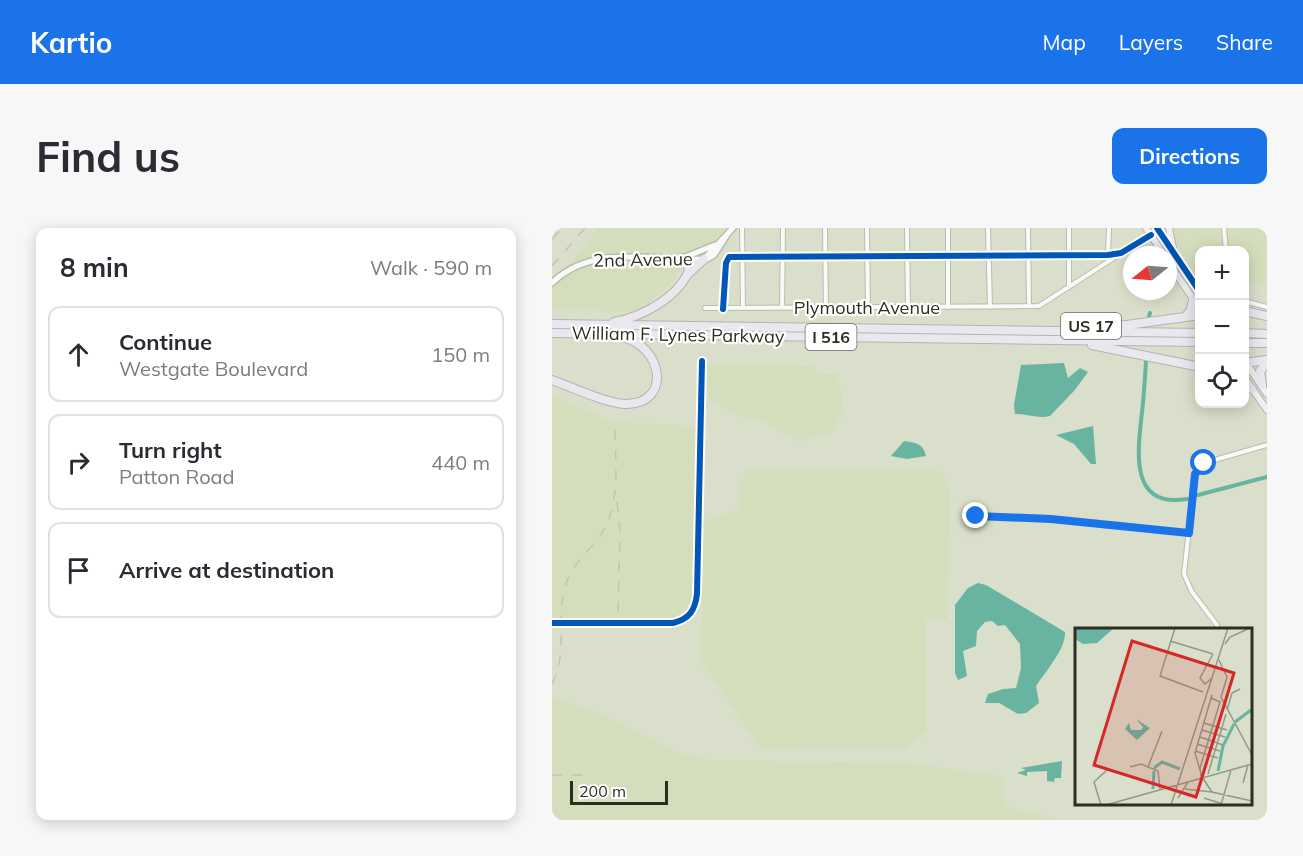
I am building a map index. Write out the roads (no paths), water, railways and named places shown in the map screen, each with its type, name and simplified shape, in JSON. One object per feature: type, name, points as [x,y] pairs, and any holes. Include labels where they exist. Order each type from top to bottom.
[{"type":"highway","points":[[682,258],[688,265],[687,276]]},
{"type":"highway","points":[[601,325],[645,313],[663,299],[704,259]]},
{"type":"highway","points":[[1185,317],[1191,310],[1193,299]]},
{"type":"highway","points":[[1249,312],[1267,316]]},
{"type":"highway","name":"US 17","points":[[997,329],[1127,325],[1195,316]]},
{"type":"highway","name":"William F. Lynes Parkway","points":[[552,324],[1195,333]]},
{"type":"highway","name":"William F. Lynes Parkway","points":[[552,333],[1195,342]]},
{"type":"highway","points":[[1249,333],[1267,334]]},
{"type":"highway","points":[[552,380],[618,403],[637,402],[648,395],[657,382],[658,374],[650,353],[632,339],[606,334]]},
{"type":"highway","name":"US 17","points":[[1055,341],[1118,350],[1195,366]]},
{"type":"highway","points":[[1249,343],[1267,343]]},
{"type":"highway","points":[[1249,362],[1267,362]]},
{"type":"highway","points":[[1262,385],[1260,371],[1267,362]]},
{"type":"highway","points":[[1249,386],[1252,389]]},
{"type":"main road","points":[[1146,228],[1158,246]]},
{"type":"main road","points":[[1157,228],[1169,246]]},
{"type":"main road","points":[[1169,228],[1173,246]]},
{"type":"main road","points":[[1177,258],[1195,285]]},
{"type":"main road","points":[[1177,275],[1195,302]]},
{"type":"main road","points":[[1249,367],[1267,394]]},
{"type":"main road","points":[[1249,384],[1267,410]]},
{"type":"street","points":[[742,228],[743,308]]},
{"type":"street","points":[[782,309],[783,228]]},
{"type":"street","points":[[825,228],[826,308]]},
{"type":"street","points":[[867,228],[868,308]]},
{"type":"street","points":[[907,228],[908,307]]},
{"type":"street","points":[[948,228],[948,307]]},
{"type":"street","points":[[988,228],[990,307]]},
{"type":"street","points":[[1028,228],[1029,306]]},
{"type":"street","points":[[1069,228],[1069,288]]},
{"type":"street","points":[[1108,228],[1108,255]]},
{"type":"street","points":[[723,309],[726,259],[908,255],[1108,255],[1121,254],[1151,235],[1157,228]]},
{"type":"street","points":[[1224,228],[1226,246]]},
{"type":"street","points":[[704,259],[731,230]]},
{"type":"street","points":[[704,259],[714,255],[731,230]]},
{"type":"street","points":[[682,258],[717,244]]},
{"type":"street","name":"Plymouth Avenue","points":[[705,308],[990,307],[1045,304],[1121,254]]},
{"type":"street","name":"2nd Avenue","points":[[552,283],[574,267],[595,259],[704,259]]},
{"type":"street","points":[[1249,302],[1267,307]]},
{"type":"street","points":[[552,623],[673,623],[687,617],[693,611],[697,594],[702,361]]},
{"type":"street","points":[[1217,625],[1186,581],[1195,474],[1199,467],[1219,457],[1267,445]]},
{"type":"street","points":[[976,516],[1051,519],[1189,533]]},
{"type":"water","points":[[1064,363],[1068,378],[1080,368],[1088,372],[1074,391],[1050,416],[1015,414],[1014,405],[1021,365]]},
{"type":"water","points":[[1093,426],[1096,464],[1091,464],[1074,444],[1056,435]]},
{"type":"water","points":[[904,441],[921,446],[926,456],[907,459],[891,456]]},
{"type":"water","points":[[978,583],[986,585],[1065,632],[1059,653],[1036,686],[1039,703],[1026,713],[1018,714],[999,703],[985,703],[988,694],[1016,688],[1021,668],[1020,644],[1005,625],[998,626],[992,621],[985,622],[977,631],[976,646],[963,651],[967,676],[958,680],[955,673],[955,605],[968,588]]},
{"type":"water","points":[[1062,761],[1061,778],[1055,778],[1054,782],[1047,781],[1047,771],[1027,772],[1027,776],[1017,773],[1026,770],[1021,768]]},
{"type":"waterway","points":[[1146,361],[1139,443],[1141,473],[1146,486],[1155,495],[1168,500],[1187,499]]},
{"type":"waterway","points":[[1198,495],[1267,477]]},
{"type":"railway","points":[[552,239],[562,228]]},
{"type":"railway","points":[[552,266],[585,228]]},
{"type":"railway","points":[[552,684],[560,659],[563,596],[566,584],[573,569],[599,538],[609,520],[616,480],[615,426]]},
{"type":"railway","points":[[617,502],[620,533],[618,615]]},
{"type":"railway","points":[[552,775],[587,775]]}]
